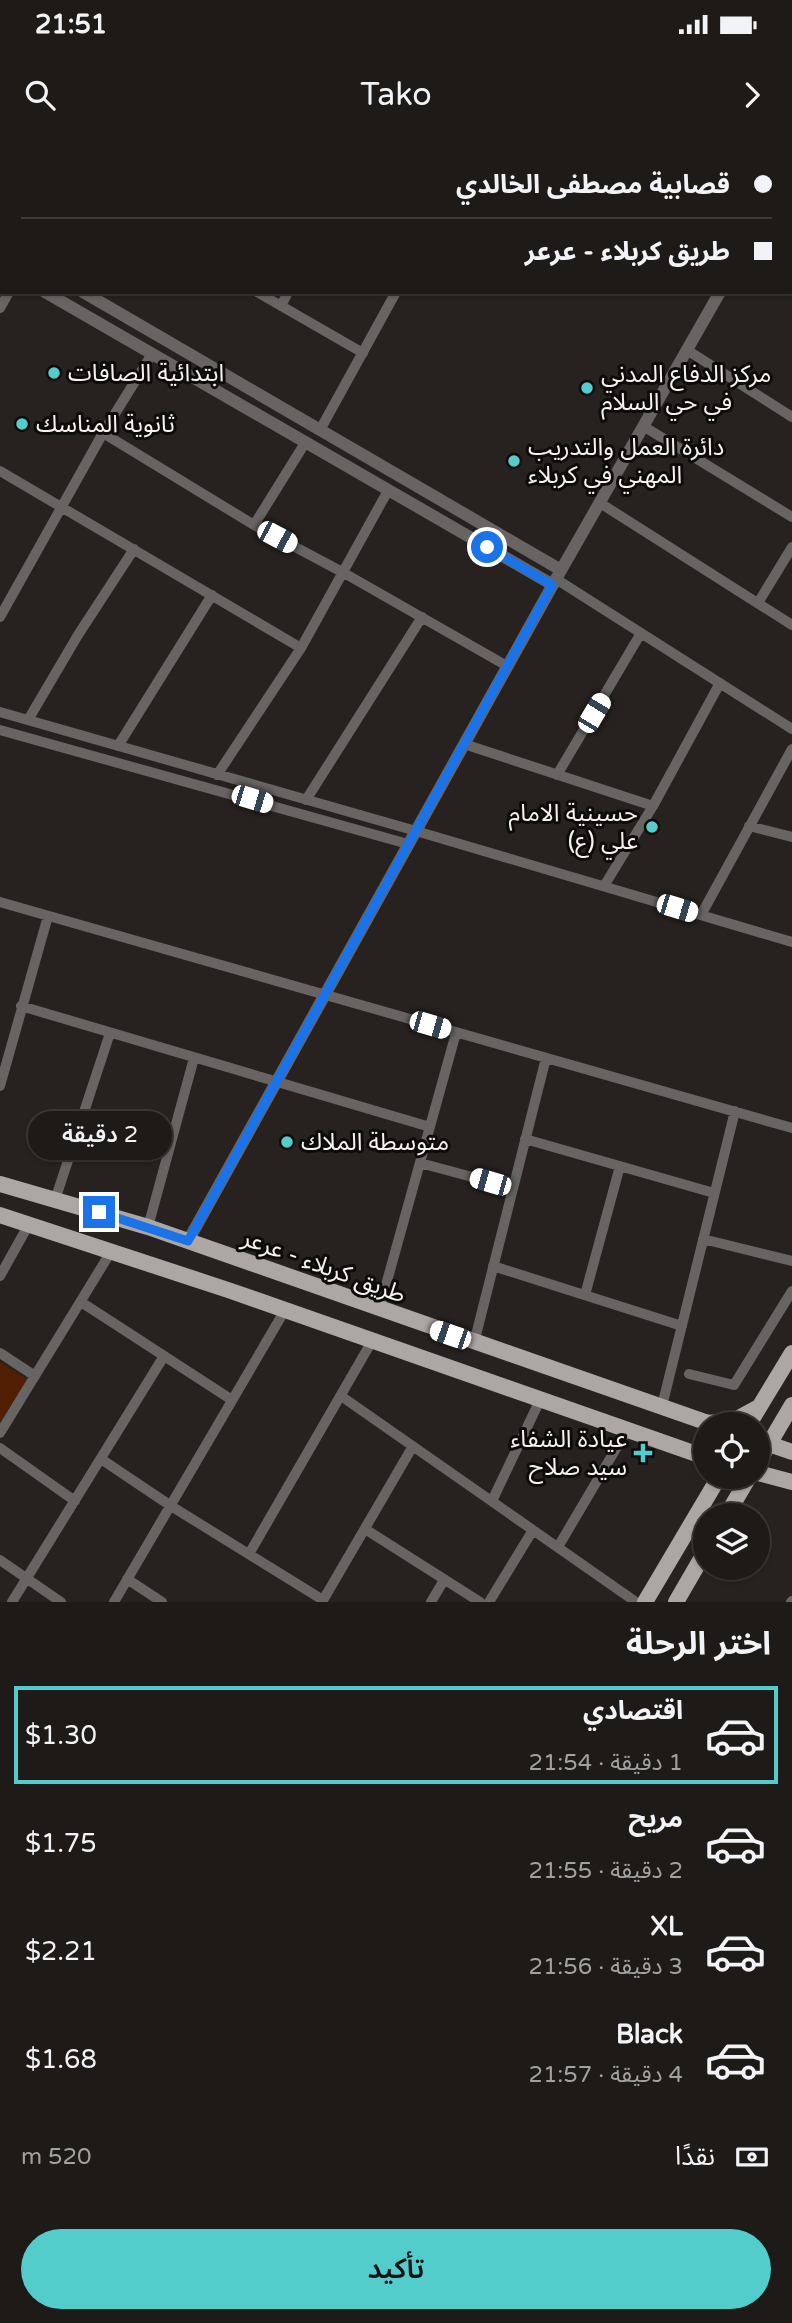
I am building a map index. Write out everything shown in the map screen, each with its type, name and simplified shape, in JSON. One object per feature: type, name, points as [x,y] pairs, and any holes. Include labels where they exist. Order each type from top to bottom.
[{"type":"main road","name":"طريق كربلاء - عرعر","points":[[0,1184],[148,1227],[693,1418]]},
{"type":"main road","points":[[0,1215],[112,1250],[693,1453]]},
{"type":"main road","points":[[792,1353],[792,1365]]},
{"type":"main road","points":[[756,1412],[792,1353]]},
{"type":"main road","points":[[749,1412],[763,1401]]},
{"type":"main road","points":[[770,1433],[792,1405]]},
{"type":"main road","points":[[770,1444],[792,1452]]},
{"type":"main road","points":[[770,1476],[792,1482]]},
{"type":"main road","points":[[708,1491],[709,1501],[719,1503]]},
{"type":"main road","points":[[645,1602],[708,1491]]},
{"type":"main road","points":[[676,1602],[693,1573]]},
{"type":"street","points":[[48,294],[532,574],[556,578]]},
{"type":"street","points":[[86,294],[543,560],[556,578],[792,729]]},
{"type":"street","points":[[260,294],[363,353]]},
{"type":"street","points":[[281,306],[287,294]]},
{"type":"street","points":[[320,430],[395,294]]},
{"type":"street","points":[[188,1241],[556,578],[719,294]]},
{"type":"street","points":[[687,350],[792,417]]},
{"type":"street","points":[[1,611],[103,433],[152,354]]},
{"type":"street","points":[[217,392],[229,387],[228,377]]},
{"type":"street","points":[[232,400],[231,391],[236,386],[243,386]]},
{"type":"street","points":[[643,426],[792,517]]},
{"type":"street","points":[[103,433],[254,525],[508,666]]},
{"type":"street","points":[[254,525],[305,443]]},
{"type":"street","points":[[0,471],[301,648]]},
{"type":"street","points":[[217,775],[301,648],[385,496]]},
{"type":"street","points":[[600,503],[792,625]]},
{"type":"street","points":[[758,603],[792,547]]},
{"type":"street","points":[[28,720],[78,635],[134,549]]},
{"type":"street","points":[[532,574],[541,571],[543,560]]},
{"type":"street","points":[[118,746],[212,595]]},
{"type":"street","points":[[306,800],[422,617]]},
{"type":"street","points":[[557,775],[641,634]]},
{"type":"street","points":[[604,886],[653,806],[720,683]]},
{"type":"street","points":[[0,712],[792,942]]},
{"type":"street","points":[[0,730],[408,844]]},
{"type":"street","points":[[464,744],[653,806]]},
{"type":"street","points":[[701,915],[792,749]]},
{"type":"street","points":[[750,826],[792,837]]},
{"type":"street","points":[[0,902],[792,1128]]},
{"type":"street","points":[[0,1086],[48,916]]},
{"type":"street","points":[[21,1006],[430,1127]]},
{"type":"street","points":[[379,1310],[457,1032]]},
{"type":"street","points":[[55,1200],[110,1033]]},
{"type":"street","points":[[148,1227],[194,1058]]},
{"type":"street","points":[[474,1343],[546,1058]]},
{"type":"street","points":[[662,1406],[735,1111]]},
{"type":"street","points":[[525,1139],[715,1194]]},
{"type":"street","points":[[420,1163],[513,1188]]},
{"type":"street","points":[[585,1295],[620,1166]]},
{"type":"street","points":[[0,1276],[29,1224]]},
{"type":"street","points":[[703,1239],[792,1261]]},
{"type":"street","points":[[0,1433],[112,1250]]},
{"type":"street","points":[[494,1266],[682,1326]]},
{"type":"street","points":[[690,1374],[734,1385],[792,1291]]},
{"type":"street","points":[[81,1302],[232,1399]]},
{"type":"street","points":[[114,1602],[285,1310]]},
{"type":"street","points":[[249,1554],[372,1341]]},
{"type":"street","points":[[0,1353],[35,1376]]},
{"type":"street","points":[[12,1602],[164,1356]]},
{"type":"street","points":[[341,1396],[636,1602]]},
{"type":"street","points":[[492,1502],[541,1400]]},
{"type":"street","points":[[558,1547],[627,1430]]},
{"type":"street","points":[[101,1459],[323,1601],[413,1447]]},
{"type":"street","points":[[0,1448],[75,1501]]},
{"type":"street","points":[[365,1529],[480,1602]]},
{"type":"street","points":[[489,1602],[533,1530]]},
{"type":"street","points":[[0,1560],[61,1602]]},
{"type":"street","points":[[127,1578],[163,1602]]},
{"type":"street","points":[[430,1602],[444,1580]]},
{"type":"shaded area","points":[[0,1362],[27,1379],[0,1423]]},
{"type":"place","name":"ابتدائية الصافات","points":[[54,373]]},
{"type":"place","name":"مركز الدفاع المدني في حي السلام","points":[[587,388]]},
{"type":"place","name":"ثانوية المناسك","points":[[22,424]]},
{"type":"place","name":"دائرة العمل والتدريب المهني في كربلاء","points":[[514,461]]},
{"type":"place","name":"حسينية الامام علي (ع)","points":[[652,827]]},
{"type":"place","name":"متوسطة الملاك","points":[[287,1142]]},
{"type":"place","name":"عيادة الشفاء سيد صلاح","points":[[643,1453]]},
{"type":"route","points":[[99,1212],[188,1241],[552,585],[487,547]]}]
